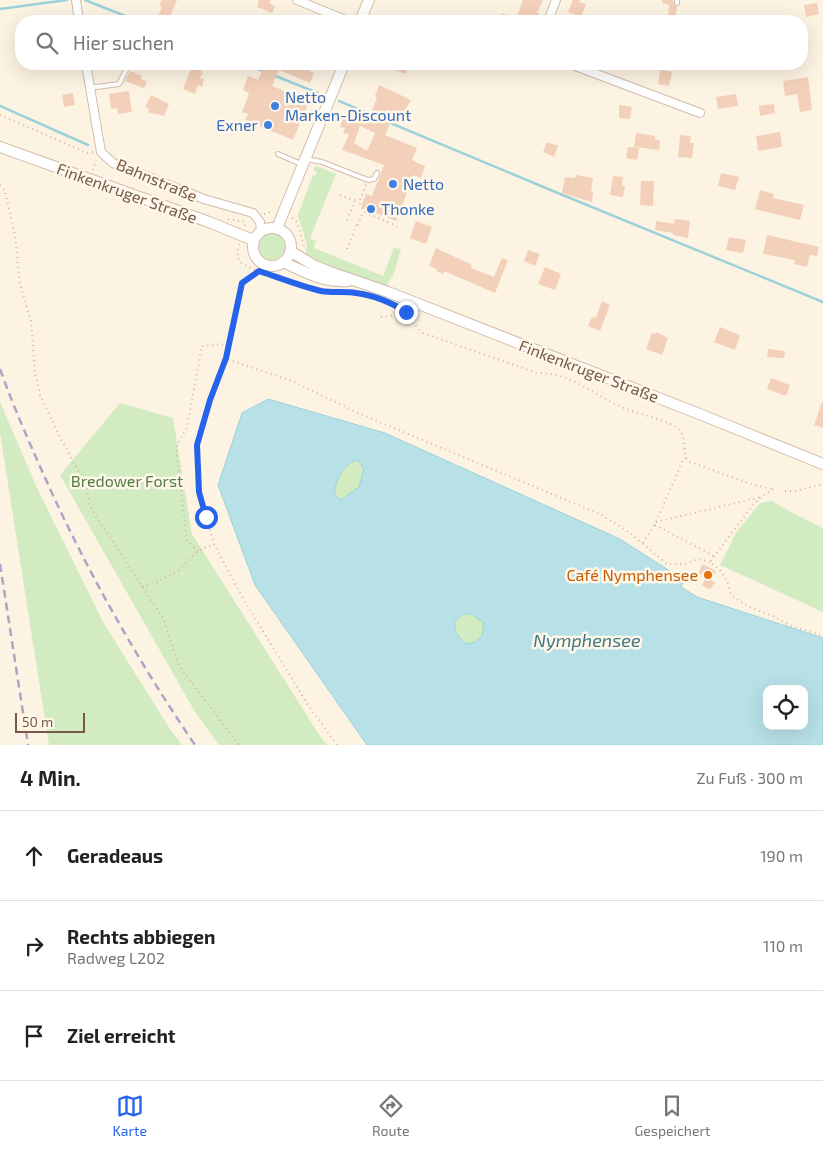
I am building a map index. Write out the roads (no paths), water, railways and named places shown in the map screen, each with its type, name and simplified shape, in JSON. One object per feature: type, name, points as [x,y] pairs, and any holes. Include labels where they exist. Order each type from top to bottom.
[{"type":"main road","points":[[363,15],[369,0]]},
{"type":"main road","points":[[277,228],[342,70]]},
{"type":"main road","name":"Finkenkruger Straße","points":[[0,147],[209,222],[253,240]]},
{"type":"main road","points":[[277,228],[288,237],[291,246],[283,262],[272,266],[260,262],[253,250],[253,240],[261,231],[277,228]]},
{"type":"main road","name":"Finkenkruger Straße","points":[[290,251],[316,266],[702,415],[823,464]]},
{"type":"main road","name":"Finkenkruger Straße","points":[[283,262],[316,278],[355,281]]},
{"type":"street","points":[[76,0],[78,15]]},
{"type":"street","points":[[297,0],[333,15]]},
{"type":"street","points":[[550,15],[556,0]]},
{"type":"street","name":"Bahnstraße","points":[[87,70],[100,152],[113,163],[204,199],[253,213],[260,222],[261,231]]},
{"type":"street","points":[[586,70],[700,113]]},
{"type":"lane","points":[[89,88],[119,84],[126,70]]},
{"type":"lane","points":[[278,154],[304,162],[322,162],[368,180],[374,179],[378,173]]},
{"type":"water","name":"Nymphensee","points":[[268,399],[385,433],[620,539],[684,580],[681,587],[697,597],[823,638],[823,745],[367,745],[255,585],[218,485],[242,413]],"holes":[[[358,460],[364,469],[359,487],[341,500],[334,494],[341,473],[348,465]],[[463,614],[471,614],[484,623],[482,635],[475,642],[467,644],[457,634],[455,621]]]},
{"type":"waterway","points":[[0,9],[67,0]]},
{"type":"waterway","points":[[85,0],[123,15]]},
{"type":"waterway","points":[[273,75],[318,93]]},
{"type":"waterway","points":[[339,101],[374,116]]},
{"type":"waterway","points":[[0,106],[88,145]]},
{"type":"waterway","points":[[388,122],[823,302]]},
{"type":"railway","points":[[0,369],[18,416],[83,557],[136,653],[195,745]]},
{"type":"railway","points":[[0,564],[28,745]]},
{"type":"place","name":"Netto Marken-Discount","points":[[275,106]]},
{"type":"place","name":"Exner","points":[[268,125]]},
{"type":"place","name":"Netto","points":[[393,184]]},
{"type":"place","name":"Thonke","points":[[371,209]]},
{"type":"place","name":"Café Nymphensee","points":[[708,575]]},
{"type":"park label","name":"Bredower Forst","points":[[127,481]]}]
